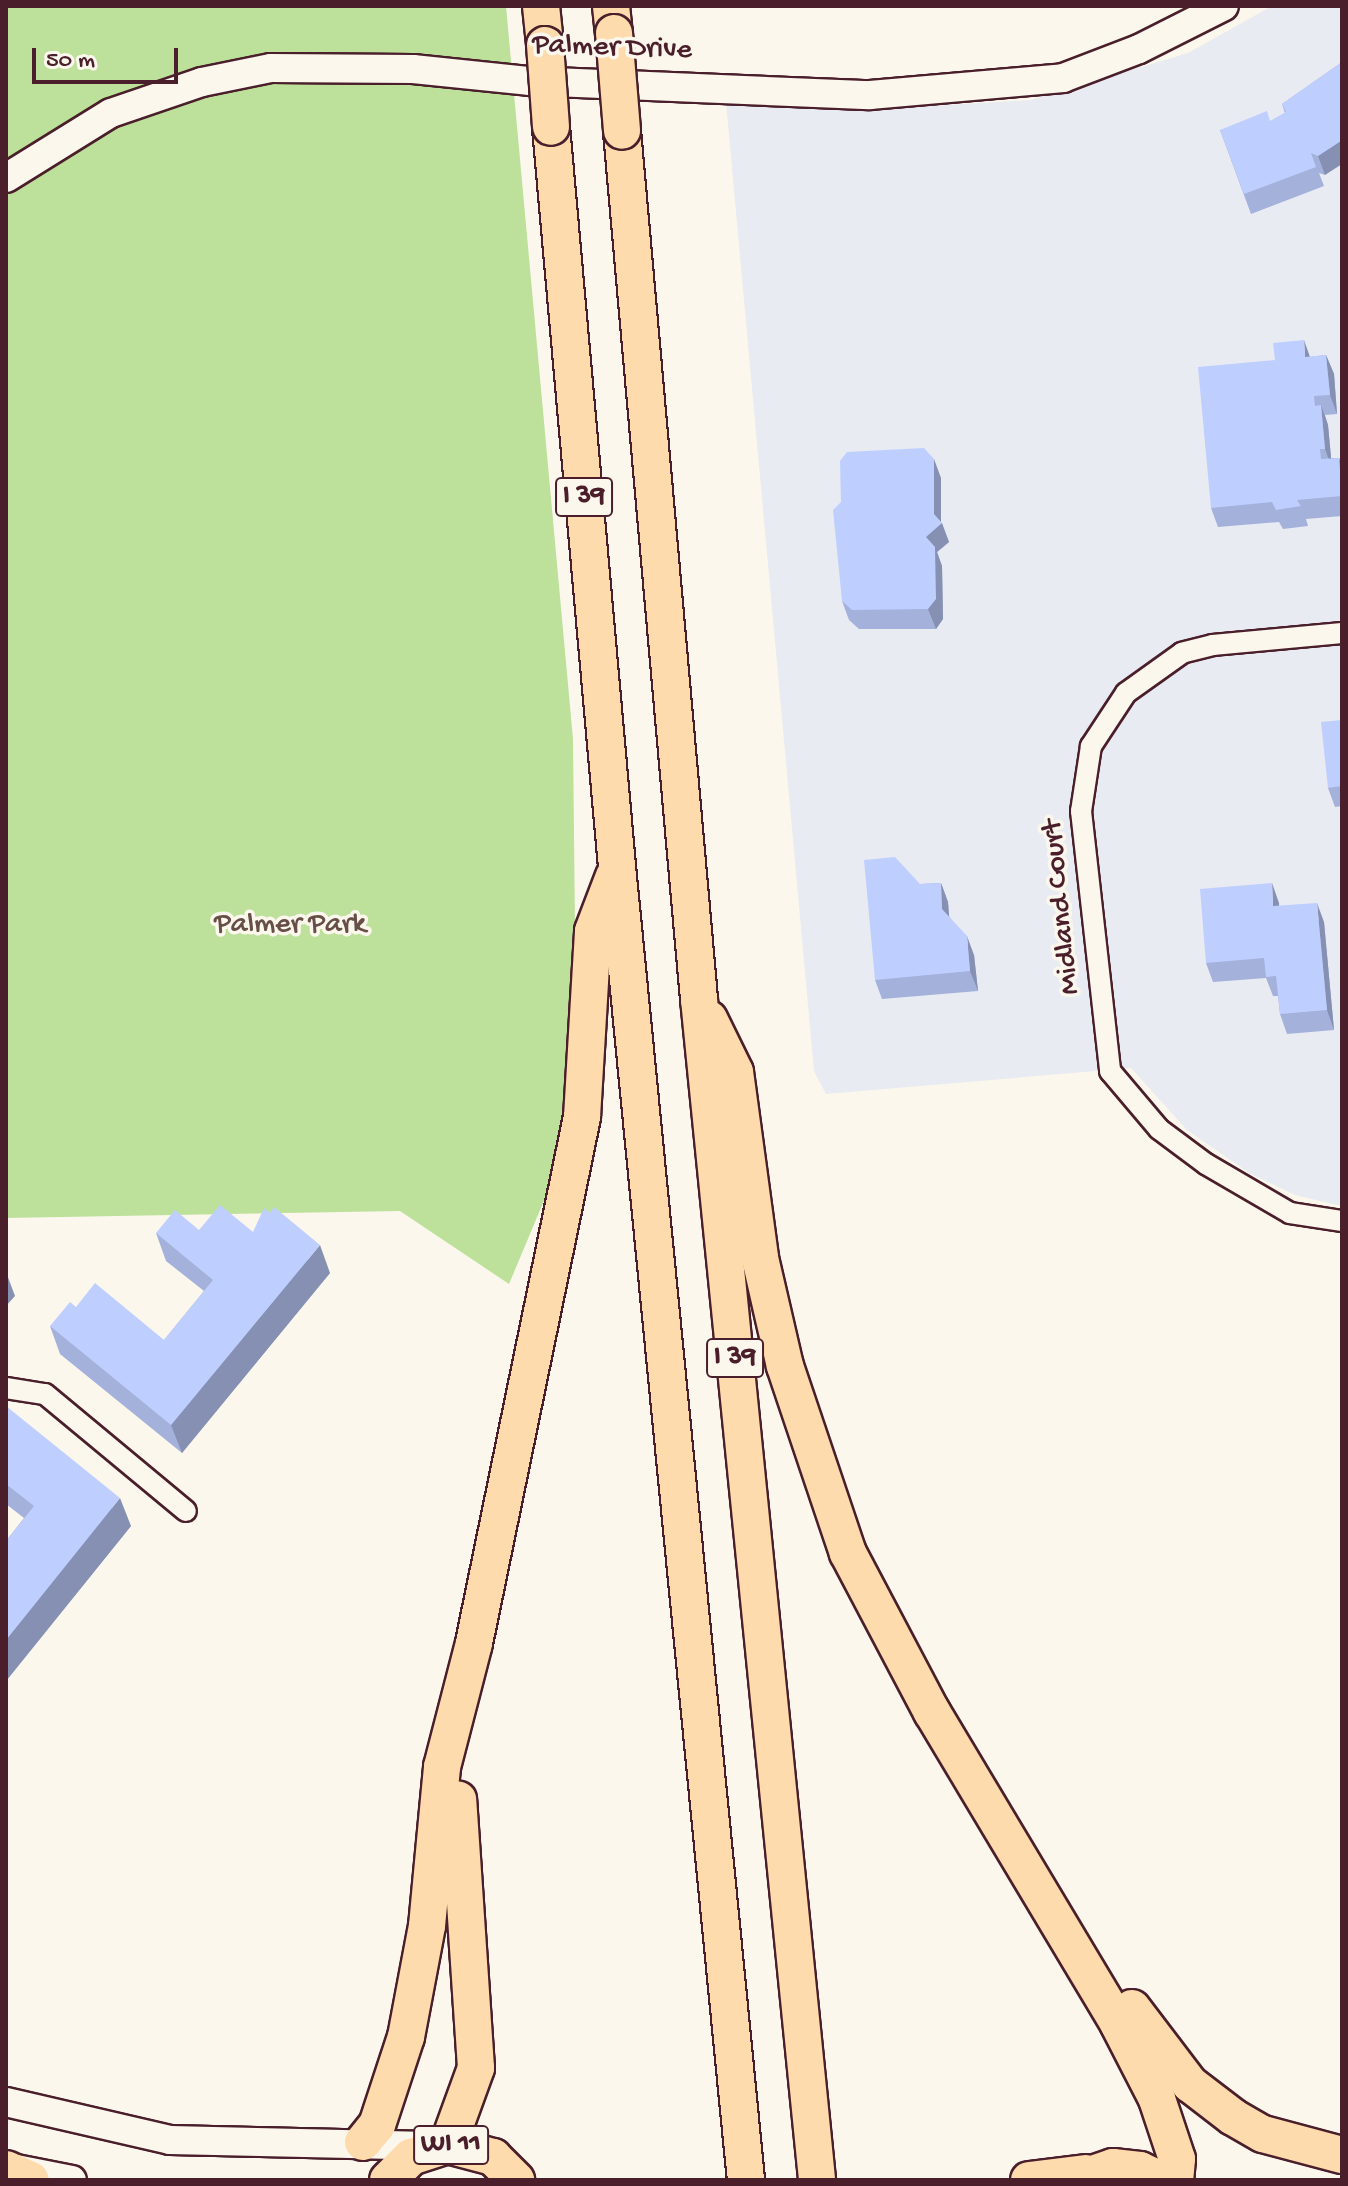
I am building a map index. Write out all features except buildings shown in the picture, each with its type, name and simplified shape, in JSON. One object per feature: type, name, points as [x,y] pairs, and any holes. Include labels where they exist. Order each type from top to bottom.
[{"type":"highway","name":"I 39","points":[[541,6],[617,867],[746,2180]]},
{"type":"highway","name":"I 39","points":[[612,20],[699,999],[817,2180]]},
{"type":"highway","points":[[363,2142],[377,2125],[406,2037],[427,1926],[442,1767],[464,1691],[582,1117],[593,931],[617,867]]},
{"type":"highway","points":[[699,999],[735,1072],[760,1258],[807,1440],[848,1553],[991,1810],[1118,2023],[1157,2099],[1177,2159],[1175,2180]]},
{"type":"highway","points":[[444,2146],[476,2068],[458,1811],[464,1691]]},
{"type":"highway","points":[[991,1810],[1046,1875],[1151,2036],[1190,2084],[1263,2134],[1342,2155]]},
{"type":"highway","name":"WI 11","points":[[388,2180],[411,2157],[444,2146],[479,2150],[517,2179]]},
{"type":"highway","points":[[1029,2180],[1080,2177],[1126,2167],[1161,2180]]},
{"type":"highway","points":[[6,2168],[31,2180]]},
{"type":"street","name":"Palmer Drive","points":[[6,178],[111,113],[202,82],[271,68],[413,69],[530,81],[870,95],[1063,78],[1139,49],[1224,6]]},
{"type":"street","name":"Midland Court","points":[[1342,633],[1213,645],[1182,653],[1126,693],[1091,746],[1081,811],[1110,1071],[1159,1129],[1206,1164],[1290,1213],[1342,1221]]},
{"type":"street","points":[[6,1388],[45,1394],[186,1511]]},
{"type":"street","points":[[6,2102],[170,2140],[444,2146]]},
{"type":"street","points":[[6,2168],[72,2180]]},
{"type":"shaded area","points":[[1272,6],[1342,6],[1342,1205],[1295,1195],[1249,1173],[1187,1130],[1131,1068],[826,1094],[814,1071],[726,102],[882,109],[1031,100],[1188,53]]},
{"type":"green space","name":"Palmer Park","points":[[6,6],[506,6],[573,739],[577,1122],[509,1284],[400,1211],[6,1218]]}]
